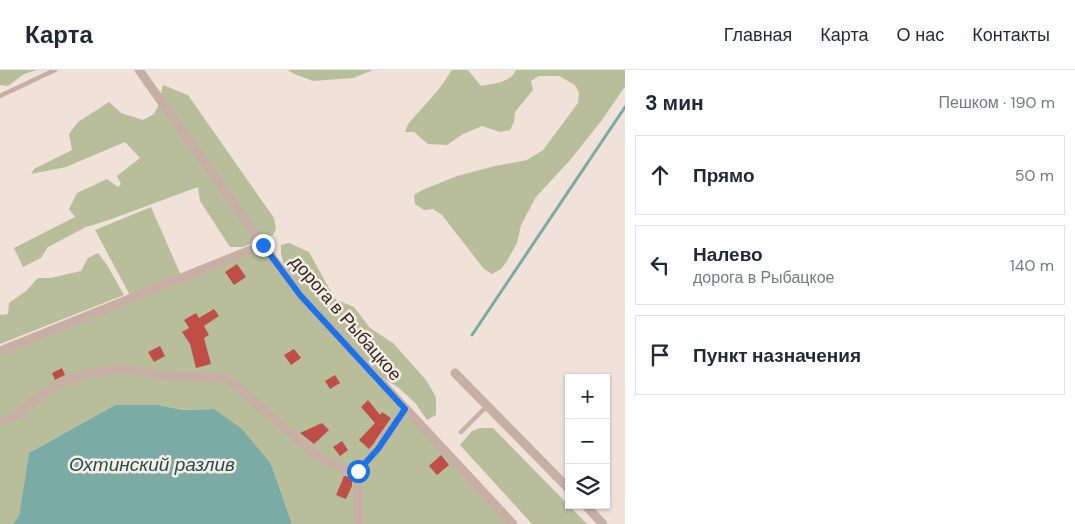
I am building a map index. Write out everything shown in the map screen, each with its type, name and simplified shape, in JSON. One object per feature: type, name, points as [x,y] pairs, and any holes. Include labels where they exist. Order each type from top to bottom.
[{"type":"street","name":"дорога в Рыбацкое","points":[[139,70],[300,295],[513,524]]},
{"type":"street","points":[[0,352],[263,245]]},
{"type":"street","points":[[0,422],[16,416],[36,399],[60,384],[86,374],[123,368],[171,376],[221,378],[238,386],[318,456],[346,470],[358,471]]},
{"type":"street","points":[[455,373],[565,485]]},
{"type":"street","points":[[360,524],[358,520],[358,471],[378,449],[405,409]]},
{"type":"street","points":[[589,509],[603,524]]},
{"type":"lane","points":[[0,96],[55,70]]},
{"type":"lane","points":[[461,432],[487,406]]},
{"type":"green space","points":[[0,70],[37,70],[24,74],[8,86],[0,85]]},
{"type":"green space","points":[[288,70],[373,70],[353,78],[313,81]]},
{"type":"green space","points":[[452,70],[468,70],[481,86],[506,80],[516,70],[625,70],[625,87],[571,159],[536,197],[521,225],[517,243],[507,261],[501,269],[492,274],[484,269],[442,215],[433,209],[424,210],[415,204],[414,195],[457,176],[527,160],[543,150],[578,103],[579,93],[575,85],[559,76],[539,76],[531,81],[533,90],[515,112],[514,122],[510,130],[500,132],[482,126],[463,134],[447,145],[428,144],[414,132],[405,132],[408,124],[439,89]]},
{"type":"green space","points":[[163,85],[188,95],[274,218],[276,229],[273,235],[243,247],[230,247],[200,201],[198,187],[86,227],[48,247],[41,258],[23,267],[14,248],[75,217],[69,209],[77,193],[107,179],[118,187],[121,184],[117,176],[140,158],[125,142],[66,167],[31,174],[34,169],[72,150],[69,134],[78,122],[109,102],[121,113],[143,120],[154,114]]},
{"type":"green space","points":[[151,207],[183,280],[262,250],[509,524],[292,524],[271,464],[214,409],[183,410],[158,405],[115,405],[29,453],[19,517],[13,524],[0,524],[0,349],[133,301],[95,230]]},
{"type":"green space","points":[[289,243],[309,252],[335,299],[354,307],[370,328],[393,343],[426,380],[436,397],[436,415],[427,420],[416,404],[399,388],[380,376],[303,293],[284,265],[281,245]]},
{"type":"green space","points":[[98,253],[124,295],[0,344],[0,314],[8,314],[9,303],[26,291],[38,278],[50,278],[81,271],[88,258]]},
{"type":"green space","points":[[480,428],[493,428],[565,502],[565,509],[572,509],[587,524],[532,524],[460,445],[472,431]]},
{"type":"water","name":"Охтинский разлив","points":[[115,405],[158,405],[183,410],[214,409],[242,429],[271,464],[292,524],[13,524],[19,516],[29,453]]},
{"type":"building","points":[[237,264],[246,277],[234,285],[225,272]]},
{"type":"building","points":[[214,309],[219,316],[204,326],[209,335],[204,338],[211,364],[196,368],[190,344],[182,332],[189,328],[184,320],[196,313],[199,318]]},
{"type":"building","points":[[160,346],[165,356],[154,362],[148,352]]},
{"type":"building","points":[[294,349],[301,358],[291,365],[284,355]]},
{"type":"building","points":[[62,368],[65,375],[55,380],[52,373]]},
{"type":"building","points":[[335,375],[340,383],[330,389],[325,381]]},
{"type":"building","points":[[368,400],[380,415],[382,412],[391,418],[369,449],[359,440],[375,423],[361,407]]},
{"type":"building","points":[[322,423],[329,430],[314,444],[300,433]]},
{"type":"building","points":[[342,441],[348,450],[340,456],[333,447]]},
{"type":"building","points":[[441,455],[449,465],[437,475],[429,466]]},
{"type":"building","points":[[344,476],[352,477],[352,486],[346,499],[336,495]]},
{"type":"waterway","points":[[472,335],[625,107]]},
{"type":"route","points":[[263,245],[300,295],[405,409],[378,449],[358,471]]}]
